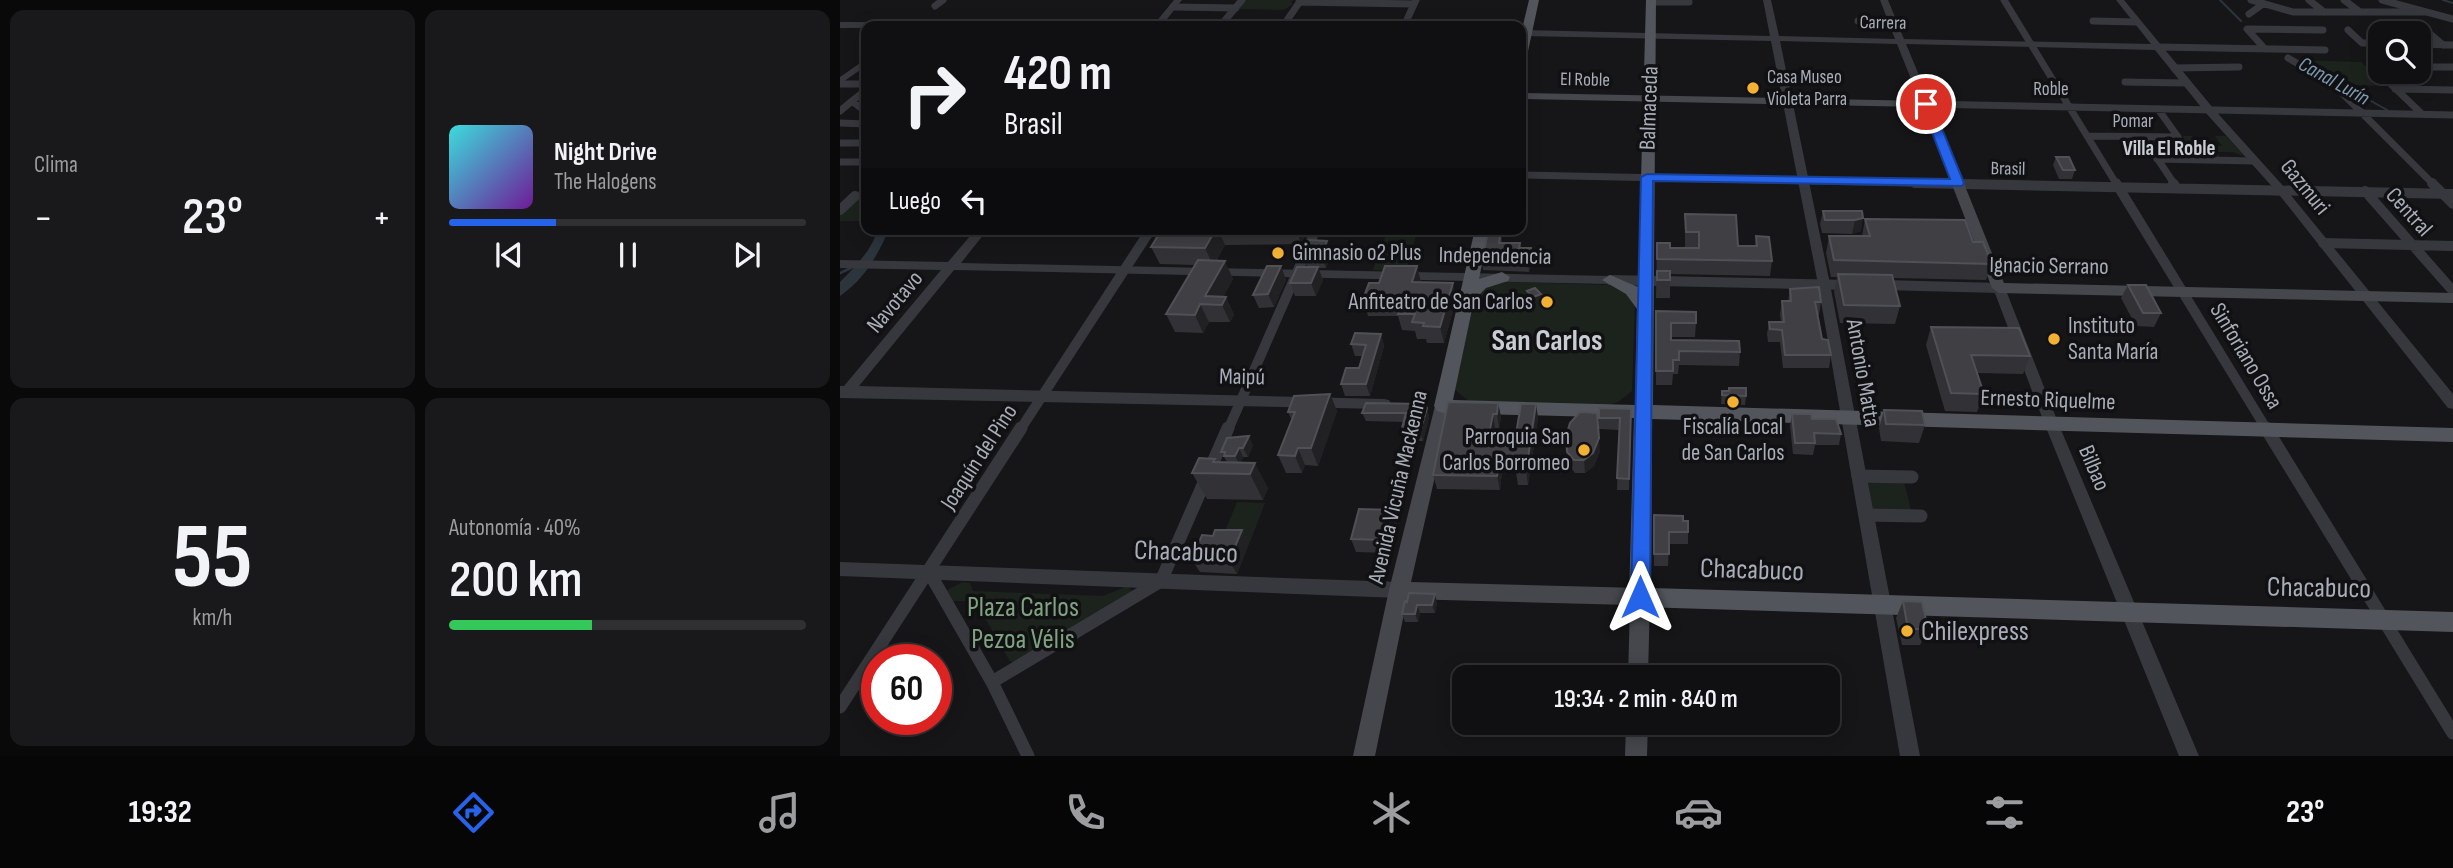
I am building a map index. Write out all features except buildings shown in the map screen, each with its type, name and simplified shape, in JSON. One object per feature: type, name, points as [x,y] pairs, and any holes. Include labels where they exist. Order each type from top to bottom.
[{"type":"main road","points":[[1526,24],[1534,0]]},
{"type":"main road","name":"Balmaceda","points":[[1638,665],[1651,1]]},
{"type":"main road","name":"El Roble","points":[[1526,96],[1650,99]]},
{"type":"main road","name":"Roble","points":[[1650,99],[1926,104]]},
{"type":"main road","name":"Bilbao","points":[[1926,104],[1999,288]]},
{"type":"main road","name":"Avenida Vicuña Mackenna","points":[[1364,756],[1437,405],[1448,378],[1481,235]]},
{"type":"main road","points":[[1465,300],[1480,284],[1502,277]]},
{"type":"main road","points":[[1610,280],[1632,290],[1644,307]]},
{"type":"main road","name":"Ignacio Serrano","points":[[1999,288],[2453,298]]},
{"type":"main road","points":[[1448,378],[1457,396],[1479,407]]},
{"type":"main road","points":[[1604,410],[1623,402],[1643,387]]},
{"type":"main road","points":[[1437,405],[1642,411]]},
{"type":"main road","name":"Ernesto Riquelme","points":[[1642,411],[2268,432],[2453,435]]},
{"type":"main road","name":"Chacabuco","points":[[1399,590],[2453,622]]},
{"type":"main road","points":[[1636,756],[1637,735]]},
{"type":"street","points":[[935,6],[943,0]]},
{"type":"street","points":[[1225,21],[1242,0]]},
{"type":"street","name":"Antonio Matta","points":[[1767,0],[1824,284],[1910,756]]},
{"type":"street","name":"Bilbao","points":[[1884,0],[1926,104]]},
{"type":"street","name":"Sinforiano Ossa","points":[[2004,0],[2453,733]]},
{"type":"street","name":"Gazmuri","points":[[2120,0],[2186,83],[2281,190],[2453,404]]},
{"type":"street","points":[[2251,0],[2274,4],[2290,12],[2427,12]]},
{"type":"street","points":[[2309,0],[2324,12]]},
{"type":"street","points":[[2344,0],[2360,12]]},
{"type":"street","points":[[2382,0],[2453,19]]},
{"type":"street","points":[[1286,21],[1300,1],[1415,2],[1406,21]]},
{"type":"street","points":[[1651,1],[1689,2]]},
{"type":"street","points":[[1161,21],[1175,4],[1236,8]]},
{"type":"street","points":[[2249,14],[2263,4]]},
{"type":"street","points":[[2441,16],[2453,25]]},
{"type":"street","points":[[1858,21],[1892,22]]},
{"type":"street","points":[[2093,21],[2137,22]]},
{"type":"street","points":[[840,25],[861,25]]},
{"type":"street","points":[[2265,49],[2244,26],[2323,30]]},
{"type":"street","points":[[2294,30],[2301,36]]},
{"type":"street","points":[[2348,30],[2362,43],[2368,43]]},
{"type":"street","name":"Carrera","points":[[1526,33],[2325,50]]},
{"type":"street","points":[[2431,35],[2443,45]]},
{"type":"street","points":[[2308,43],[2315,50]]},
{"type":"street","points":[[2431,45],[2453,45]]},
{"type":"street","points":[[2288,58],[2326,79],[2453,204]]},
{"type":"street","points":[[840,83],[861,65]]},
{"type":"street","points":[[2174,68],[2239,67]]},
{"type":"street","points":[[2431,67],[2453,67]]},
{"type":"street","points":[[2125,82],[2186,83]]},
{"type":"street","points":[[840,83],[861,84]]},
{"type":"street","points":[[2391,84],[2422,114]]},
{"type":"street","points":[[2395,89],[2453,90]]},
{"type":"street","points":[[840,111],[861,94]]},
{"type":"street","points":[[852,101],[861,108]]},
{"type":"street","name":"Roble","points":[[1926,104],[2453,115]]},
{"type":"street","name":"Pomar","points":[[2088,136],[2178,137],[2158,109]]},
{"type":"street","points":[[840,123],[861,124]]},
{"type":"street","points":[[2143,137],[2176,187]]},
{"type":"street","points":[[840,143],[861,143]]},
{"type":"street","points":[[2157,159],[2255,161]]},
{"type":"street","points":[[840,162],[861,161]]},
{"type":"street","name":"Brasil","points":[[1526,175],[2453,194]]},
{"type":"street","name":"Central","points":[[2365,191],[2453,290]]},
{"type":"street","points":[[840,210],[855,197]]},
{"type":"street","name":"Navotavo","points":[[843,395],[977,235]]},
{"type":"street","name":"Joaquín del Pino","points":[[840,707],[1147,235]]},
{"type":"street","points":[[992,682],[1161,581],[1313,235]]},
{"type":"street","points":[[2323,243],[2453,246]]},
{"type":"street","name":"Independencia","points":[[846,264],[1645,280]]},
{"type":"street","name":"Ignacio Serrano","points":[[1645,280],[1999,288]]},
{"type":"street","name":"Bilbao","points":[[1999,288],[2052,425],[2189,756]]},
{"type":"street","name":"Maipú","points":[[843,395],[1044,396],[1405,405]]},
{"type":"street","points":[[1858,476],[1912,477]]},
{"type":"street","points":[[1865,515],[1921,516]]},
{"type":"street","name":"Chacabuco","points":[[840,569],[1399,590]]},
{"type":"street","points":[[929,572],[992,682],[1028,756]]},
{"type":"green space","points":[[1245,0],[1293,0],[1293,4],[1284,10],[1238,9]]},
{"type":"green space","points":[[2297,60],[2361,62],[2368,69],[2368,84],[2386,86],[2350,85]]},
{"type":"green space","points":[[2183,136],[2192,136],[2200,145],[2222,146],[2215,136],[2226,136],[2244,156],[2233,152],[2217,152],[2220,158],[2163,157],[2149,141],[2184,139]]},
{"type":"green space","points":[[861,189],[861,221],[840,221],[840,210]]},
{"type":"green space","points":[[1386,235],[1416,235],[1406,271],[1373,270]]},
{"type":"green space","points":[[1504,282],[1613,285],[1625,290],[1635,303],[1632,391],[1618,402],[1606,406],[1469,401],[1455,390],[1473,294],[1478,289]]},
{"type":"green space","points":[[1863,477],[1903,478],[1912,514],[1869,512]]},
{"type":"green space","points":[[1237,502],[1265,503],[1250,542],[1221,541]]},
{"type":"green space","name":"Plaza Carlos Pezoa Vélis","points":[[963,582],[970,583],[973,591],[1103,596],[1128,586],[1132,591],[1014,663],[1010,661],[975,601],[953,601],[947,590]]},
{"type":"shaded area","points":[[886,235],[868,269],[840,296],[840,282],[857,264],[875,237]]},
{"type":"waterway","name":"Canal Lurín","points":[[2220,0],[2241,21]]},
{"type":"waterway","points":[[2443,0],[2453,3]]},
{"type":"waterway","name":"Canal Lurín","points":[[2311,67],[2387,110]]},
{"type":"waterway","points":[[840,273],[851,268]]},
{"type":"place","name":"Casa Museo Violeta Parra","points":[[1753,88]]},
{"type":"place","name":"Gimnasio o2 Plus","points":[[1278,253]]},
{"type":"place","name":"Anfiteatro de San Carlos","points":[[1547,302]]},
{"type":"place","name":"Instituto Santa María","points":[[2054,339]]},
{"type":"place","name":"Fiscalía Local de San Carlos","points":[[1733,402]]},
{"type":"place","name":"Parroquia San Carlos Borromeo","points":[[1584,450]]},
{"type":"place","name":"Chilexpress","points":[[1907,631]]},
{"type":"district","name":"Villa El Roble","points":[[2169,148]]},
{"type":"district","name":"San Carlos","points":[[1547,341]]},
{"type":"route","points":[[1640,597],[1647,177],[1958,183],[1926,104]]}]
